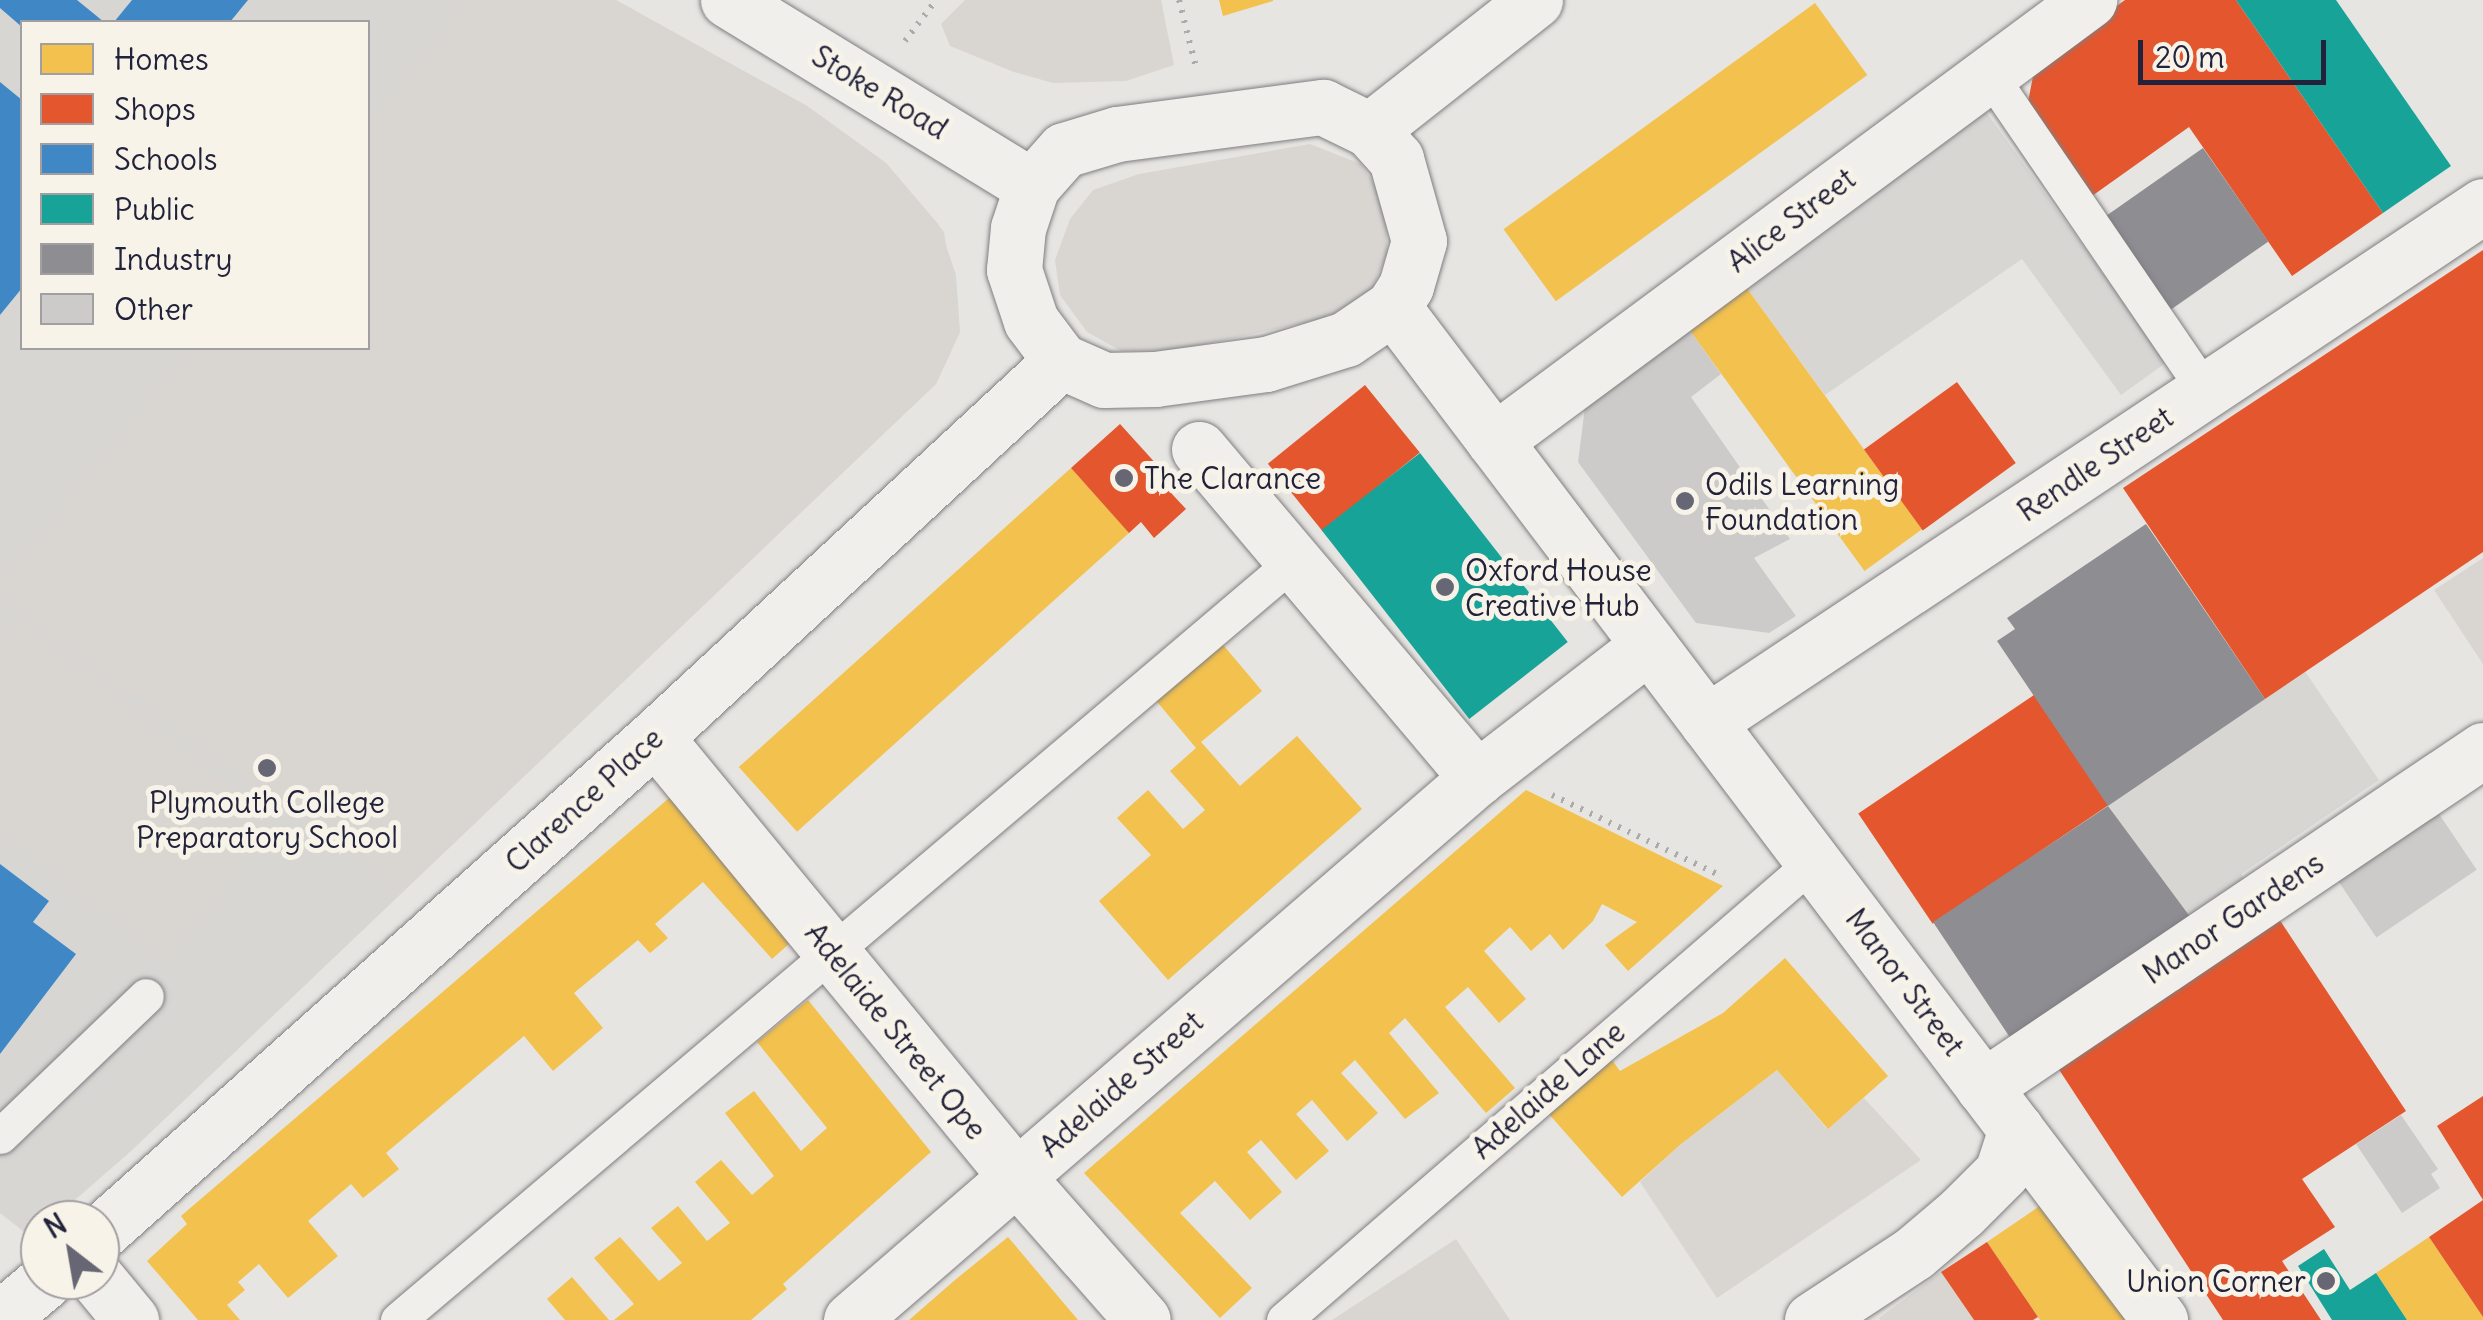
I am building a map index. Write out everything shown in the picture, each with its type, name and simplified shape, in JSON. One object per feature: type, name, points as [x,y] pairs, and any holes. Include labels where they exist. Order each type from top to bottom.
[{"type":"street","name":"Stoke Road","points":[[728,0],[1032,186]]},
{"type":"street","points":[[1370,130],[1535,0]]},
{"type":"street","name":"Alice Street","points":[[1494,441],[2089,0]]},
{"type":"street","points":[[1322,107],[1370,130],[1396,159],[1418,241],[1406,286],[1392,307],[1346,338],[1266,364],[1156,380],[1104,380],[1061,361],[1031,321],[1014,270],[1018,228],[1032,186],[1064,150],[1118,134],[1322,107]]},
{"type":"street","name":"Rendle Street","points":[[1707,722],[2483,206]]},
{"type":"street","name":"Manor Street","points":[[1392,307],[2160,1320]]},
{"type":"street","name":"Clarence Place","points":[[120,1216],[655,737],[1061,361]]},
{"type":"street","points":[[1200,449],[1485,772],[1649,645]]},
{"type":"street","name":"Adelaide Street Ope","points":[[655,737],[1015,1175],[1143,1320]]},
{"type":"street","name":"Manor Gardens","points":[[2000,1108],[2461,752]]},
{"type":"street","name":"Adelaide Street","points":[[852,1320],[1145,1060],[1485,772]]},
{"type":"street","points":[[1812,1320],[1914,1253],[2002,1172],[2000,1108]]},
{"type":"street","points":[[0,1320],[23,1300]]},
{"type":"street","points":[[114,1300],[131,1320]]},
{"type":"lane","points":[[1989,74],[2205,391]]},
{"type":"lane","points":[[398,1320],[1294,560]]},
{"type":"lane","name":"Adelaide Lane","points":[[1284,1320],[1813,862]]},
{"type":"lane","points":[[0,1136],[146,996]]},
{"type":"path","points":[[1485,772],[1770,899]]},
{"type":"shaded area","name":"Plymouth College Preparatory School","points":[[0,0],[616,0],[807,106],[886,163],[939,225],[956,275],[960,332],[936,384],[130,1152],[75,1200],[20,1200],[20,1229],[0,1213]]},
{"type":"shaded area","name":"Plymouth College Preparatory School","points":[[470,0],[616,0],[807,106],[886,163],[944,232],[960,332],[936,384],[399,891],[0,594],[0,587],[190,350],[370,350],[370,125]]},
{"type":"shaded area","points":[[965,0],[1161,0],[1174,65],[1126,81],[1053,83],[1014,72],[950,46],[941,24]]},
{"type":"shaded area","points":[[1981,105],[2167,362],[2121,395],[2022,259],[1825,395],[1738,276]]},
{"type":"shaded area","points":[[1310,144],[1361,164],[1386,202],[1387,254],[1369,296],[1337,316],[1178,350],[1121,351],[1087,332],[1060,295],[1055,260],[1070,219],[1093,190],[1139,174]]},
{"type":"shaded area","points":[[2483,558],[2483,664],[2434,590]]},
{"type":"shaded area","points":[[16,621],[275,822],[168,959],[0,828],[0,641]]},
{"type":"shaded area","points":[[2304,670],[2379,780],[2241,874],[2249,887],[2194,922],[2108,806]]},
{"type":"shaded area","points":[[1777,1070],[1827,1129],[1864,1098],[1921,1160],[1717,1298],[1640,1182],[1681,1144]]},
{"type":"shaded area","points":[[1456,1239],[1510,1320],[1332,1320]]},
{"type":"shaded area","points":[[1941,1272],[1974,1320],[1880,1320],[1879,1318]]},
{"type":"building: Homes","points":[[1219,0],[1273,0],[1273,1],[1223,16]]},
{"type":"building: Homes","points":[[1815,3],[1867,75],[1556,301],[1504,229]]},
{"type":"building: Homes","points":[[1738,276],[1922,529],[1865,571],[1681,318]]},
{"type":"building: Homes","points":[[1071,468],[1129,533],[797,832],[739,767]]},
{"type":"building: Homes","points":[[1219,640],[1262,691],[1201,742],[1240,786],[1297,736],[1362,809],[1168,980],[1099,901],[1151,855],[1117,818],[1148,790],[1183,829],[1205,810],[1170,771],[1196,748],[1153,697]]},
{"type":"building: Homes","points":[[1526,790],[1723,886],[1628,971],[1605,945],[1637,922],[1602,904],[1593,921],[1563,950],[1550,934],[1531,951],[1510,927],[1484,951],[1526,999],[1499,1023],[1468,987],[1445,1007],[1515,1088],[1486,1113],[1405,1018],[1389,1033],[1439,1093],[1405,1119],[1355,1060],[1341,1073],[1378,1113],[1347,1141],[1312,1100],[1296,1114],[1329,1151],[1296,1180],[1261,1140],[1247,1152],[1282,1192],[1250,1220],[1215,1181],[1180,1213],[1252,1288],[1220,1318],[1084,1173]]},
{"type":"building: Homes","points":[[675,793],[799,935],[772,959],[703,882],[655,924],[668,938],[650,953],[638,940],[574,993],[603,1028],[553,1071],[524,1036],[386,1153],[399,1169],[363,1198],[351,1184],[308,1221],[338,1256],[288,1298],[259,1264],[238,1282],[245,1290],[227,1305],[240,1320],[198,1320],[147,1261],[187,1224],[181,1216]]},
{"type":"building: Homes","points":[[1785,958],[1888,1076],[1828,1129],[1777,1070],[1681,1144],[1622,1197],[1548,1113],[1612,1060],[1620,1071],[1723,1013]]},
{"type":"building: Homes","points":[[808,1000],[931,1152],[783,1284],[787,1289],[751,1320],[614,1320],[634,1304],[594,1258],[620,1237],[659,1281],[682,1263],[651,1228],[678,1206],[707,1241],[730,1223],[695,1182],[721,1160],[752,1195],[774,1176],[725,1113],[754,1091],[801,1151],[827,1128],[757,1042]]},
{"type":"building: Homes","points":[[2047,1201],[2128,1320],[2040,1320],[1987,1242]]},
{"type":"building: Homes","points":[[1008,1237],[1078,1320],[909,1320],[955,1280]]},
{"type":"building: Homes","points":[[2429,1237],[2483,1320],[2407,1320],[2376,1273]]},
{"type":"building: Homes","points":[[572,1277],[609,1320],[565,1320],[547,1299]]},
{"type":"building: Shops","points":[[2125,0],[2236,0],[2383,213],[2292,276],[2189,127],[2092,196],[2027,107],[2035,66]]},
{"type":"building: Shops","points":[[2483,250],[2483,552],[2265,699],[2123,488]]},
{"type":"building: Shops","points":[[1957,382],[2016,463],[1923,530],[1864,450]]},
{"type":"building: Shops","points":[[1365,385],[1420,453],[1323,531],[1268,464]]},
{"type":"building: Shops","name":"The Clarance","points":[[1120,424],[1178,488],[1172,494],[1186,509],[1154,538],[1141,522],[1129,533],[1071,468]]},
{"type":"building: Shops","points":[[2034,695],[2108,805],[1933,924],[1858,814]]},
{"type":"building: Shops","points":[[2279,919],[2406,1111],[2302,1179],[2335,1227],[2282,1261],[2321,1320],[2223,1320],[2056,1065]]},
{"type":"building: Shops","points":[[2483,1096],[2483,1200],[2437,1126]]},
{"type":"building: Shops","points":[[2483,1200],[2483,1317],[2429,1237]]},
{"type":"building: Shops","points":[[1987,1242],[2038,1317],[1974,1320],[1941,1272]]},
{"type":"building: Schools","points":[[0,0],[77,0],[102,20],[20,20],[20,25],[0,8]]},
{"type":"building: Schools","points":[[132,0],[248,0],[232,20],[116,20]]},
{"type":"building: Schools","points":[[0,82],[20,98],[20,290],[0,315]]},
{"type":"building: Schools","points":[[0,864],[49,901],[33,922],[76,954],[0,1054]]},
{"type":"building: Public","points":[[2236,0],[2336,0],[2451,166],[2383,213]]},
{"type":"building: Public","name":"Oxford House Creative Hub","points":[[1420,453],[1568,642],[1469,719],[1321,530]]},
{"type":"building: Public","name":"Union Corner","points":[[2324,1249],[2350,1290],[2376,1273],[2407,1320],[2332,1320],[2298,1266]]},
{"type":"building: Industry","points":[[2203,148],[2268,241],[2166,313],[2101,220]]},
{"type":"building: Industry","points":[[2146,524],[2265,699],[2108,806],[1997,641],[2015,629],[2007,618]]},
{"type":"building: Industry","points":[[2108,806],[2194,922],[2015,1045],[1933,922]]},
{"type":"building: Other","name":"Odils Learning Foundation","points":[[1681,318],[1721,374],[1691,397],[1790,539],[1754,558],[1796,616],[1769,633],[1696,623],[1578,462],[1587,391]]},
{"type":"building: Other","points":[[2437,811],[2477,870],[2376,938],[2337,879]]},
{"type":"building: Other","points":[[2401,1115],[2438,1169],[2431,1174],[2440,1188],[2402,1213],[2356,1144]]},
{"type":"place","name":"The Clarance","points":[[1124,478]]},
{"type":"place","name":"Odils Learning Foundation","points":[[1685,501]]},
{"type":"place","name":"Oxford House Creative Hub","points":[[1445,587]]},
{"type":"place","name":"Plymouth College Preparatory School","points":[[267,768]]},
{"type":"place","name":"Union Corner","points":[[2326,1281]]}]
